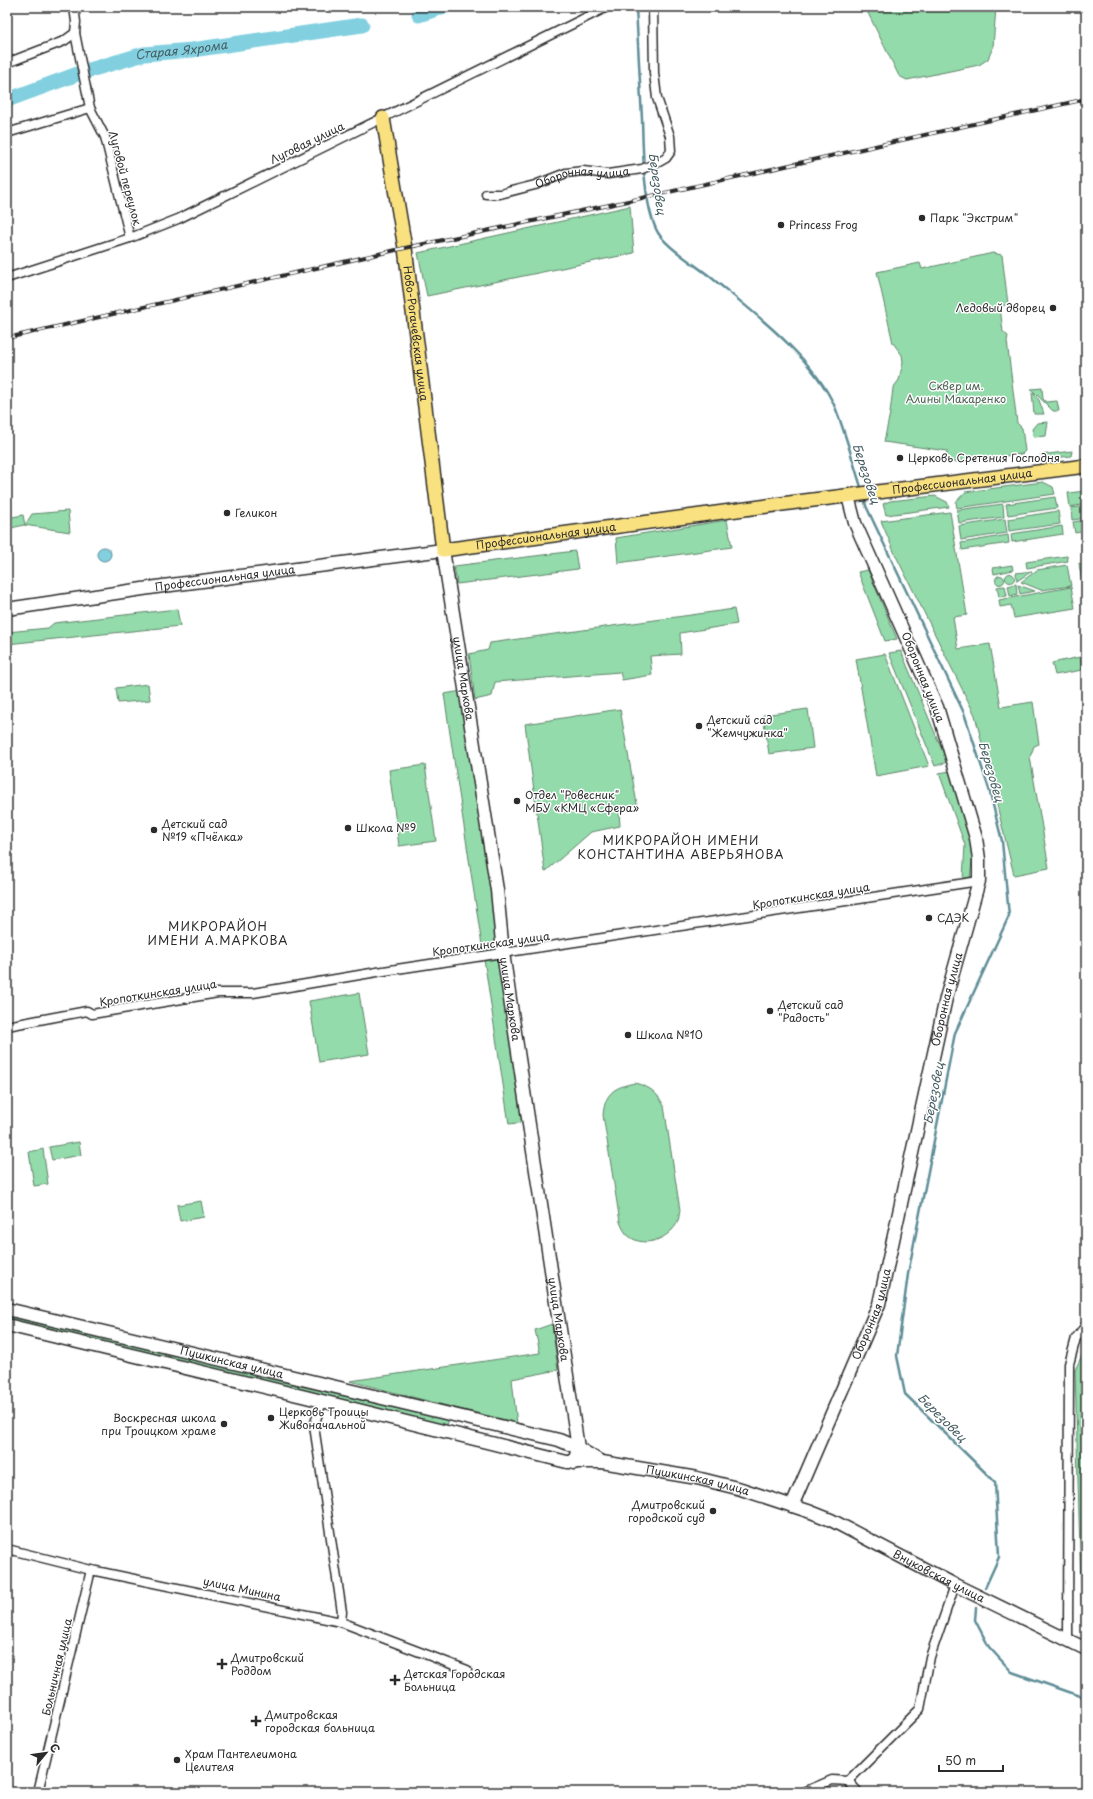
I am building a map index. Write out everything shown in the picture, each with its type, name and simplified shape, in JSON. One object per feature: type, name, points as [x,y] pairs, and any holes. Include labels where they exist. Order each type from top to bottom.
[{"type":"main road","name":"Ново-Рогачевская улица","points":[[383,118],[405,248],[443,550]]},
{"type":"main road","name":"Профессиональная улица","points":[[7,609],[163,586],[1086,466]]},
{"type":"main road","name":"Оборонная улица","points":[[792,1506],[879,1304],[946,998],[979,881],[979,859],[976,838],[937,707],[855,523],[858,495]]},
{"type":"main road","name":"улица Маркова","points":[[443,550],[497,890],[503,953],[578,1448]]},
{"type":"main road","name":"Пушкинская улица","points":[[7,1309],[559,1440],[578,1448],[595,1460],[602,1462],[697,1478],[741,1489],[792,1506]]},
{"type":"main road","name":"Пушкинская улица","points":[[7,1325],[574,1463],[602,1462]]},
{"type":"main road","points":[[451,1433],[456,1416]]},
{"type":"main road","points":[[574,1463],[578,1448]]},
{"type":"main road","name":"Внуковская улица","points":[[792,1506],[831,1520],[955,1585],[1086,1649]]},
{"type":"street","name":"Луговой переулок","points":[[74,7],[76,22],[75,33],[90,108],[105,137],[130,238]]},
{"type":"street","name":"Луговая улица","points":[[7,278],[130,238],[178,219],[607,7]]},
{"type":"street","name":"Оборонная улица","points":[[486,194],[500,194],[535,185],[566,173],[583,171],[608,174],[645,168],[666,158],[671,151],[670,136],[657,98],[654,73],[652,7]]},
{"type":"street","points":[[7,63],[64,41],[75,33]]},
{"type":"street","points":[[7,133],[90,108]]},
{"type":"street","name":"Кропоткинская улица","points":[[7,1026],[87,1011],[92,1014],[218,993],[254,993],[377,972],[979,881]]},
{"type":"street","points":[[1068,1640],[1069,1364],[1076,1338],[1086,1326]]},
{"type":"street","points":[[322,1401],[314,1426],[342,1612],[341,1622]]},
{"type":"street","name":"улица Минина","points":[[7,1549],[91,1570],[341,1622],[467,1670]]},
{"type":"street","name":"Больничная улица","points":[[38,1792],[91,1570]]},
{"type":"street","points":[[848,1781],[920,1709],[930,1657],[955,1585]]},
{"type":"street","points":[[804,1792],[832,1780],[848,1781],[858,1792]]},
{"type":"green space","points":[[865,7],[996,7],[993,47],[988,59],[979,65],[907,80],[899,76]]},
{"type":"green space","points":[[630,206],[634,253],[427,296],[418,253]]},
{"type":"green space","name":"Сквер им. Алины Макаренко","points":[[993,253],[1002,255],[1008,304],[1000,307],[1003,332],[1008,336],[1007,341],[1017,423],[1022,428],[1025,451],[1022,454],[946,463],[947,451],[884,442],[893,388],[899,380],[903,362],[902,355],[893,343],[877,272],[920,263],[922,269]]},
{"type":"green space","points":[[1042,388],[1043,399],[1046,402],[1057,401],[1059,411],[1053,411],[1031,389]]},
{"type":"green space","points":[[1032,392],[1039,400],[1044,414],[1034,414]]},
{"type":"green space","points":[[1048,422],[1046,436],[1034,437],[1032,429],[1037,423]]},
{"type":"green space","points":[[1072,451],[1071,456],[1051,458],[1040,455]]},
{"type":"green space","points":[[1043,482],[1053,487],[1055,494],[957,508],[956,502],[965,492]]},
{"type":"green space","points":[[1086,491],[1086,504],[1070,507],[1068,493]]},
{"type":"green space","points":[[935,496],[947,502],[949,507],[886,515],[883,504],[890,501]]},
{"type":"green space","points":[[1055,497],[1057,508],[1008,515],[1006,504]]},
{"type":"green space","points":[[1003,504],[1004,517],[959,523],[957,510]]},
{"type":"green space","points":[[1086,506],[1086,518],[1072,520],[1071,508]]},
{"type":"green space","points":[[68,511],[70,532],[24,525],[7,529],[7,518],[23,515],[25,525],[32,514]]},
{"type":"green space","points":[[1058,511],[1060,524],[1009,531],[1008,519]]},
{"type":"green space","points":[[950,512],[967,615],[953,617],[958,649],[990,644],[1001,707],[1033,702],[1039,744],[1034,746],[1030,757],[1049,868],[1014,875],[975,715],[895,554],[881,521]]},
{"type":"green space","points":[[1005,519],[1007,533],[961,540],[959,526]]},
{"type":"green space","points":[[727,520],[732,547],[618,563],[616,538]]},
{"type":"green space","points":[[1086,520],[1086,531],[1075,533],[1073,522]]},
{"type":"green space","points":[[1062,526],[1063,534],[1012,542],[1011,534]]},
{"type":"green space","points":[[1008,535],[1009,543],[962,550],[961,543]]},
{"type":"green space","points":[[575,551],[578,569],[457,584],[454,566]]},
{"type":"green space","points":[[1067,556],[1068,561],[1027,568],[1026,562]]},
{"type":"green space","points":[[1079,563],[1086,565],[1086,584],[1082,584]]},
{"type":"green space","points":[[1012,565],[1013,570],[994,574],[993,568]]},
{"type":"green space","points":[[1067,565],[1071,586],[1041,590],[1021,582],[1037,570]]},
{"type":"green space","points":[[868,570],[897,639],[885,641],[858,572]]},
{"type":"green space","points":[[1032,571],[1017,581],[1016,573]]},
{"type":"green space","points":[[1010,573],[1015,578],[1010,583],[1005,578]]},
{"type":"green space","points":[[1000,575],[1005,580],[1000,585],[995,580]]},
{"type":"green space","points":[[1016,584],[1017,594],[1010,596],[1008,586]]},
{"type":"green space","points":[[1018,585],[1035,591],[1020,594]]},
{"type":"green space","points":[[1005,586],[1007,596],[999,597],[997,587]]},
{"type":"green space","points":[[1071,587],[1075,608],[1014,618],[1011,605],[1000,607],[999,600]]},
{"type":"green space","points":[[177,609],[180,626],[7,644],[7,632],[48,628],[54,623]]},
{"type":"green space","points":[[734,609],[737,624],[680,633],[681,654],[650,656],[652,675],[622,680],[620,672],[495,682],[492,696],[475,700],[469,654],[488,650],[490,643]]},
{"type":"green space","points":[[901,651],[947,762],[935,766],[889,653]]},
{"type":"green space","points":[[885,654],[929,766],[876,776],[856,659]]},
{"type":"green space","points":[[1080,657],[1082,670],[1055,675],[1052,663]]},
{"type":"green space","points":[[148,684],[150,700],[118,703],[116,688]]},
{"type":"green space","points":[[462,691],[525,1122],[509,1124],[444,694]]},
{"type":"green space","points":[[620,709],[637,804],[619,810],[620,826],[591,832],[545,872],[525,724]]},
{"type":"green space","points":[[808,709],[813,748],[769,754],[763,715]]},
{"type":"green space","points":[[425,765],[436,841],[399,846],[389,770]]},
{"type":"green space","points":[[950,771],[974,842],[970,880],[963,879],[965,845],[939,773]]},
{"type":"green space","points":[[359,993],[369,1054],[319,1062],[309,1001]]},
{"type":"green space","points":[[635,1083],[645,1086],[652,1091],[659,1097],[664,1106],[680,1210],[678,1222],[672,1230],[661,1238],[649,1242],[642,1242],[628,1236],[620,1222],[603,1115],[606,1101],[612,1092],[621,1087]]},
{"type":"green space","points":[[79,1142],[81,1155],[52,1160],[49,1147]]},
{"type":"green space","points":[[43,1149],[48,1184],[34,1186],[29,1152]]},
{"type":"green space","points":[[201,1201],[204,1217],[180,1221],[177,1205]]},
{"type":"green space","points":[[7,1312],[449,1419],[446,1428],[7,1321]]},
{"type":"green space","points":[[552,1324],[558,1370],[512,1379],[517,1424],[350,1381],[540,1353],[535,1330]]},
{"type":"green space","points":[[1086,1347],[1086,1628],[1082,1626],[1075,1370]]},
{"type":"water","points":[[101,547],[107,547],[111,551],[111,557],[107,561],[101,561],[97,557],[97,551]]},
{"type":"waterway","name":"Старая Яхрома","points":[[419,15],[443,7]]},
{"type":"waterway","name":"Березовец","points":[[636,7],[644,175],[648,204],[656,229],[673,249],[707,274],[764,321],[813,371],[835,407],[862,490]]},
{"type":"waterway","name":"Старая Яхрома","points":[[7,100],[83,72],[144,54],[192,50],[362,25]]},
{"type":"waterway","name":"Березовец","points":[[864,497],[866,506],[964,713],[989,789],[1002,841],[1009,916],[955,1033],[908,1274],[897,1356],[905,1394],[995,1482],[999,1557],[985,1588]]},
{"type":"waterway","name":"Березовец","points":[[976,1608],[975,1620],[989,1647],[1012,1672],[1086,1698]]},
{"type":"railway","points":[[7,338],[405,248],[633,200],[1086,99]]},
{"type":"place","name":"Парк \"Экстрим\"","points":[[922,218]]},
{"type":"place","name":"Princess Frog","points":[[781,225]]},
{"type":"place","name":"Ледовый дворец","points":[[1053,308]]},
{"type":"place","name":"Церковь Сретения Господня","points":[[900,458]]},
{"type":"place","name":"Геликон","points":[[227,513]]},
{"type":"place","name":"Детский сад \"Жемчужинка\"","points":[[699,726]]},
{"type":"place","name":"Отдел \"Ровесник\" МБУ «КМЦ «Сфера»","points":[[517,801]]},
{"type":"place","name":"Школа №9","points":[[348,828]]},
{"type":"place","name":"Детский сад №19 «Пчёлка»","points":[[154,830]]},
{"type":"place","name":"СДЭК","points":[[929,918]]},
{"type":"place","name":"Детский сад \"Радость\"","points":[[770,1011]]},
{"type":"place","name":"Школа №10","points":[[628,1035]]},
{"type":"place","name":"Церковь Троицы Живоначальной","points":[[271,1418]]},
{"type":"place","name":"Воскресная школа при Троицком храме","points":[[224,1424]]},
{"type":"place","name":"Дмитровский городской суд","points":[[713,1511]]},
{"type":"place","name":"Дмитровский Роддом","points":[[222,1664]]},
{"type":"place","name":"Детская Городская Больница","points":[[395,1680]]},
{"type":"place","name":"Дмитровская городская больница","points":[[256,1721]]},
{"type":"place","name":"Храм Пантелеимона Целителя","points":[[177,1760]]},
{"type":"district","name":"МИКРОРАЙОН ИМЕНИ КОНСТАНТИНА АВЕРЬЯНОВА","points":[[681,848]]},
{"type":"district","name":"МИКРОРАЙОН ИМЕНИ А.МАРКОВА","points":[[218,934]]}]
